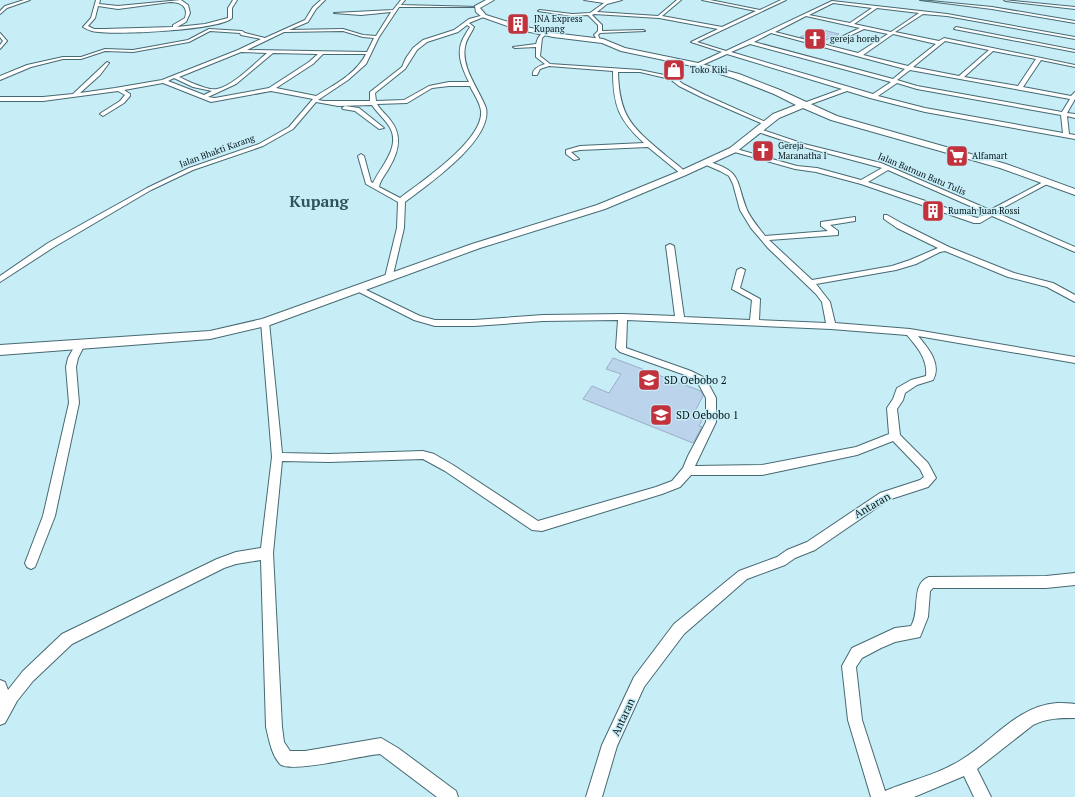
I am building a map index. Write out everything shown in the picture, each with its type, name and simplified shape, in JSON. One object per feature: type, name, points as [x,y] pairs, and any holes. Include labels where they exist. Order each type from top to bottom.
[{"type":"street","points":[[1,19],[0,13],[6,7],[28,0]]},
{"type":"street","points":[[169,28],[185,21],[189,12],[187,6],[180,1],[128,7],[104,6],[98,2],[93,18],[85,26],[91,30],[114,31],[169,28],[220,23],[230,18],[230,8],[235,0]]},
{"type":"street","points":[[0,99],[44,99],[119,89],[163,81],[240,51],[307,21],[314,8],[323,0]]},
{"type":"street","name":"Jalan Bhakti Karang","points":[[0,280],[51,245],[149,189],[191,170],[260,145],[285,132],[296,124],[316,99],[364,63],[377,37],[394,11],[404,0]]},
{"type":"street","points":[[399,6],[477,6],[491,0]]},
{"type":"street","points":[[586,0],[608,2],[620,0]]},
{"type":"street","points":[[659,17],[679,0]]},
{"type":"street","points":[[704,0],[760,11]]},
{"type":"street","points":[[784,0],[693,42],[872,96],[954,116],[1075,137]]},
{"type":"street","points":[[922,0],[992,6],[1075,22]]},
{"type":"street","points":[[1006,0],[1075,8]]},
{"type":"street","points":[[860,55],[924,12],[927,1]]},
{"type":"street","points":[[592,13],[608,2]]},
{"type":"street","points":[[698,65],[750,42],[832,2],[965,18],[1075,38]]},
{"type":"street","points":[[477,6],[478,11],[484,16],[545,33],[599,36],[643,31]]},
{"type":"street","points":[[850,25],[876,7]]},
{"type":"street","points":[[336,13],[361,14],[394,11]]},
{"type":"street","points":[[540,11],[572,15],[592,13],[659,17],[721,28]]},
{"type":"street","points":[[592,13],[590,16],[600,25],[599,36]]},
{"type":"street","points":[[376,188],[376,181],[384,172],[392,153],[395,138],[392,126],[373,103],[372,97],[375,90],[403,68],[408,58],[419,45],[460,29],[473,19],[484,16]]},
{"type":"street","points":[[805,16],[891,33],[948,35],[1075,51]]},
{"type":"street","points":[[872,96],[894,81],[948,35],[965,18]]},
{"type":"street","points":[[401,201],[458,156],[482,124],[484,114],[483,107],[467,75],[463,47],[464,41],[472,28],[467,24]]},
{"type":"street","points":[[230,30],[240,27]]},
{"type":"street","points":[[841,39],[864,27]]},
{"type":"street","points":[[0,78],[21,69],[44,62],[66,58],[81,58],[107,50],[133,50],[189,41],[209,30],[230,30],[264,39]]},
{"type":"street","points":[[283,31],[343,30],[363,36],[377,37]]},
{"type":"street","points":[[770,32],[908,68],[1019,89],[1075,96],[1064,114],[1066,136]]},
{"type":"street","points":[[545,33],[540,38],[538,45],[538,57],[549,65]]},
{"type":"street","points":[[0,34],[5,41],[0,48]]},
{"type":"street","points":[[948,35],[992,49],[1075,66]]},
{"type":"street","points":[[599,36],[623,50],[698,65],[766,87],[803,105],[857,125],[996,164],[1075,192]]},
{"type":"street","points":[[750,42],[894,81],[954,94],[1075,116]]},
{"type":"street","points":[[515,47],[538,45]]},
{"type":"street","points":[[960,78],[992,49]]},
{"type":"street","points":[[231,50],[369,53]]},
{"type":"street","points":[[204,97],[234,83],[271,52]]},
{"type":"street","points":[[163,81],[215,100],[271,89],[312,63],[322,52]]},
{"type":"street","points":[[1019,89],[1039,59]]},
{"type":"street","points":[[75,94],[98,74],[107,63]]},
{"type":"street","points":[[535,74],[536,70],[540,67],[549,65]]},
{"type":"street","name":"Jalan Batnun Batu Tulis","points":[[549,65],[640,71],[672,78],[681,85],[761,127],[802,145],[865,160],[887,168],[1075,250]]},
{"type":"street","points":[[615,70],[615,82],[624,117],[628,124],[683,173]]},
{"type":"street","points":[[175,77],[195,86],[217,91]]},
{"type":"street","points":[[324,103],[408,102],[431,87],[449,84],[471,84]]},
{"type":"street","points":[[103,114],[122,102],[128,95],[119,89]]},
{"type":"street","points":[[271,89],[316,99],[329,107],[356,109],[381,128]]},
{"type":"street","points":[[0,350],[210,335],[265,322],[476,246],[601,206],[706,163],[733,150],[776,116],[847,89]]},
{"type":"street","points":[[576,159],[568,153],[568,151],[580,148],[650,145]]},
{"type":"street","points":[[733,150],[797,168],[817,170],[846,179],[862,182],[977,221],[1047,182]]},
{"type":"street","points":[[361,156],[368,183],[401,201]]},
{"type":"street","points":[[706,163],[724,170],[731,175],[739,191],[745,213],[763,238],[811,283],[826,302],[831,326]]},
{"type":"street","points":[[862,182],[887,168]]},
{"type":"street","points":[[389,277],[396,251],[403,213],[401,201]]},
{"type":"street","points":[[887,217],[900,226],[946,249],[1011,275],[1050,285],[1075,299]]},
{"type":"street","points":[[763,238],[835,233],[824,224],[852,219]]},
{"type":"street","points":[[1067,246],[1075,240]]},
{"type":"street","points":[[670,246],[680,320]]},
{"type":"street","points":[[811,283],[893,268],[913,262],[938,250],[946,249]]},
{"type":"street","points":[[741,270],[736,289],[756,299],[754,323]]},
{"type":"street","points":[[356,289],[417,318],[435,323],[449,324],[543,318],[623,317],[831,326],[910,332],[1075,360]]},
{"type":"street","points":[[277,457],[329,458],[423,455],[430,457],[449,468],[536,526],[542,526],[587,513],[676,484],[688,470],[692,456],[711,422],[710,398],[700,379],[688,373],[623,350],[621,348],[623,317]]},
{"type":"street","points":[[265,322],[277,457],[267,553],[274,727],[277,744],[286,759],[305,760],[369,747],[382,746],[450,797]]},
{"type":"street","points":[[688,470],[762,470],[857,451],[895,436],[892,408],[898,400],[900,391],[914,382],[930,378],[932,369],[929,356],[910,332]]},
{"type":"street","points":[[31,563],[49,516],[74,403],[71,367],[73,358],[80,344]]},
{"type":"street","name":"Antaran","points":[[594,797],[610,745],[639,682],[680,629],[714,598],[743,575],[781,561],[791,554],[811,546],[884,496],[924,484],[930,478],[924,466],[895,436]]},
{"type":"street","points":[[2,713],[28,676],[67,639],[221,564],[236,558],[267,553]]},
{"type":"street","points":[[878,797],[855,720],[849,666],[857,653],[895,635],[915,632],[920,625],[924,609],[924,589],[929,583],[1046,582],[1075,579]]},
{"type":"street","points":[[0,687],[2,713]]},
{"type":"street","points":[[889,797],[922,787],[967,766],[1013,729],[1034,715],[1054,710],[1075,710]]},
{"type":"street","points":[[967,766],[983,797]]},
{"type":"building","points":[[819,29],[839,34],[821,42],[800,37]]},
{"type":"building","points":[[613,358],[701,391],[703,396],[694,413],[704,417],[699,426],[702,427],[693,443],[583,399],[592,386],[609,393],[621,374],[606,369]]},
{"type":"place","name":"JNA Express Kupang","points":[[518,24]]},
{"type":"place","name":"gereja horeb","points":[[815,39]]},
{"type":"place","name":"Toko Kiki","points":[[674,70]]},
{"type":"place","name":"Gereja Maranatha I","points":[[763,151]]},
{"type":"place","name":"Alfamart","points":[[957,156]]},
{"type":"place","name":"Rumah Juan Rossi","points":[[933,211]]},
{"type":"place","name":"SD Oebobo 2","points":[[649,380]]},
{"type":"place","name":"SD Oebobo 1","points":[[661,415]]},
{"type":"district","name":"Kupang","points":[[319,201]]}]
